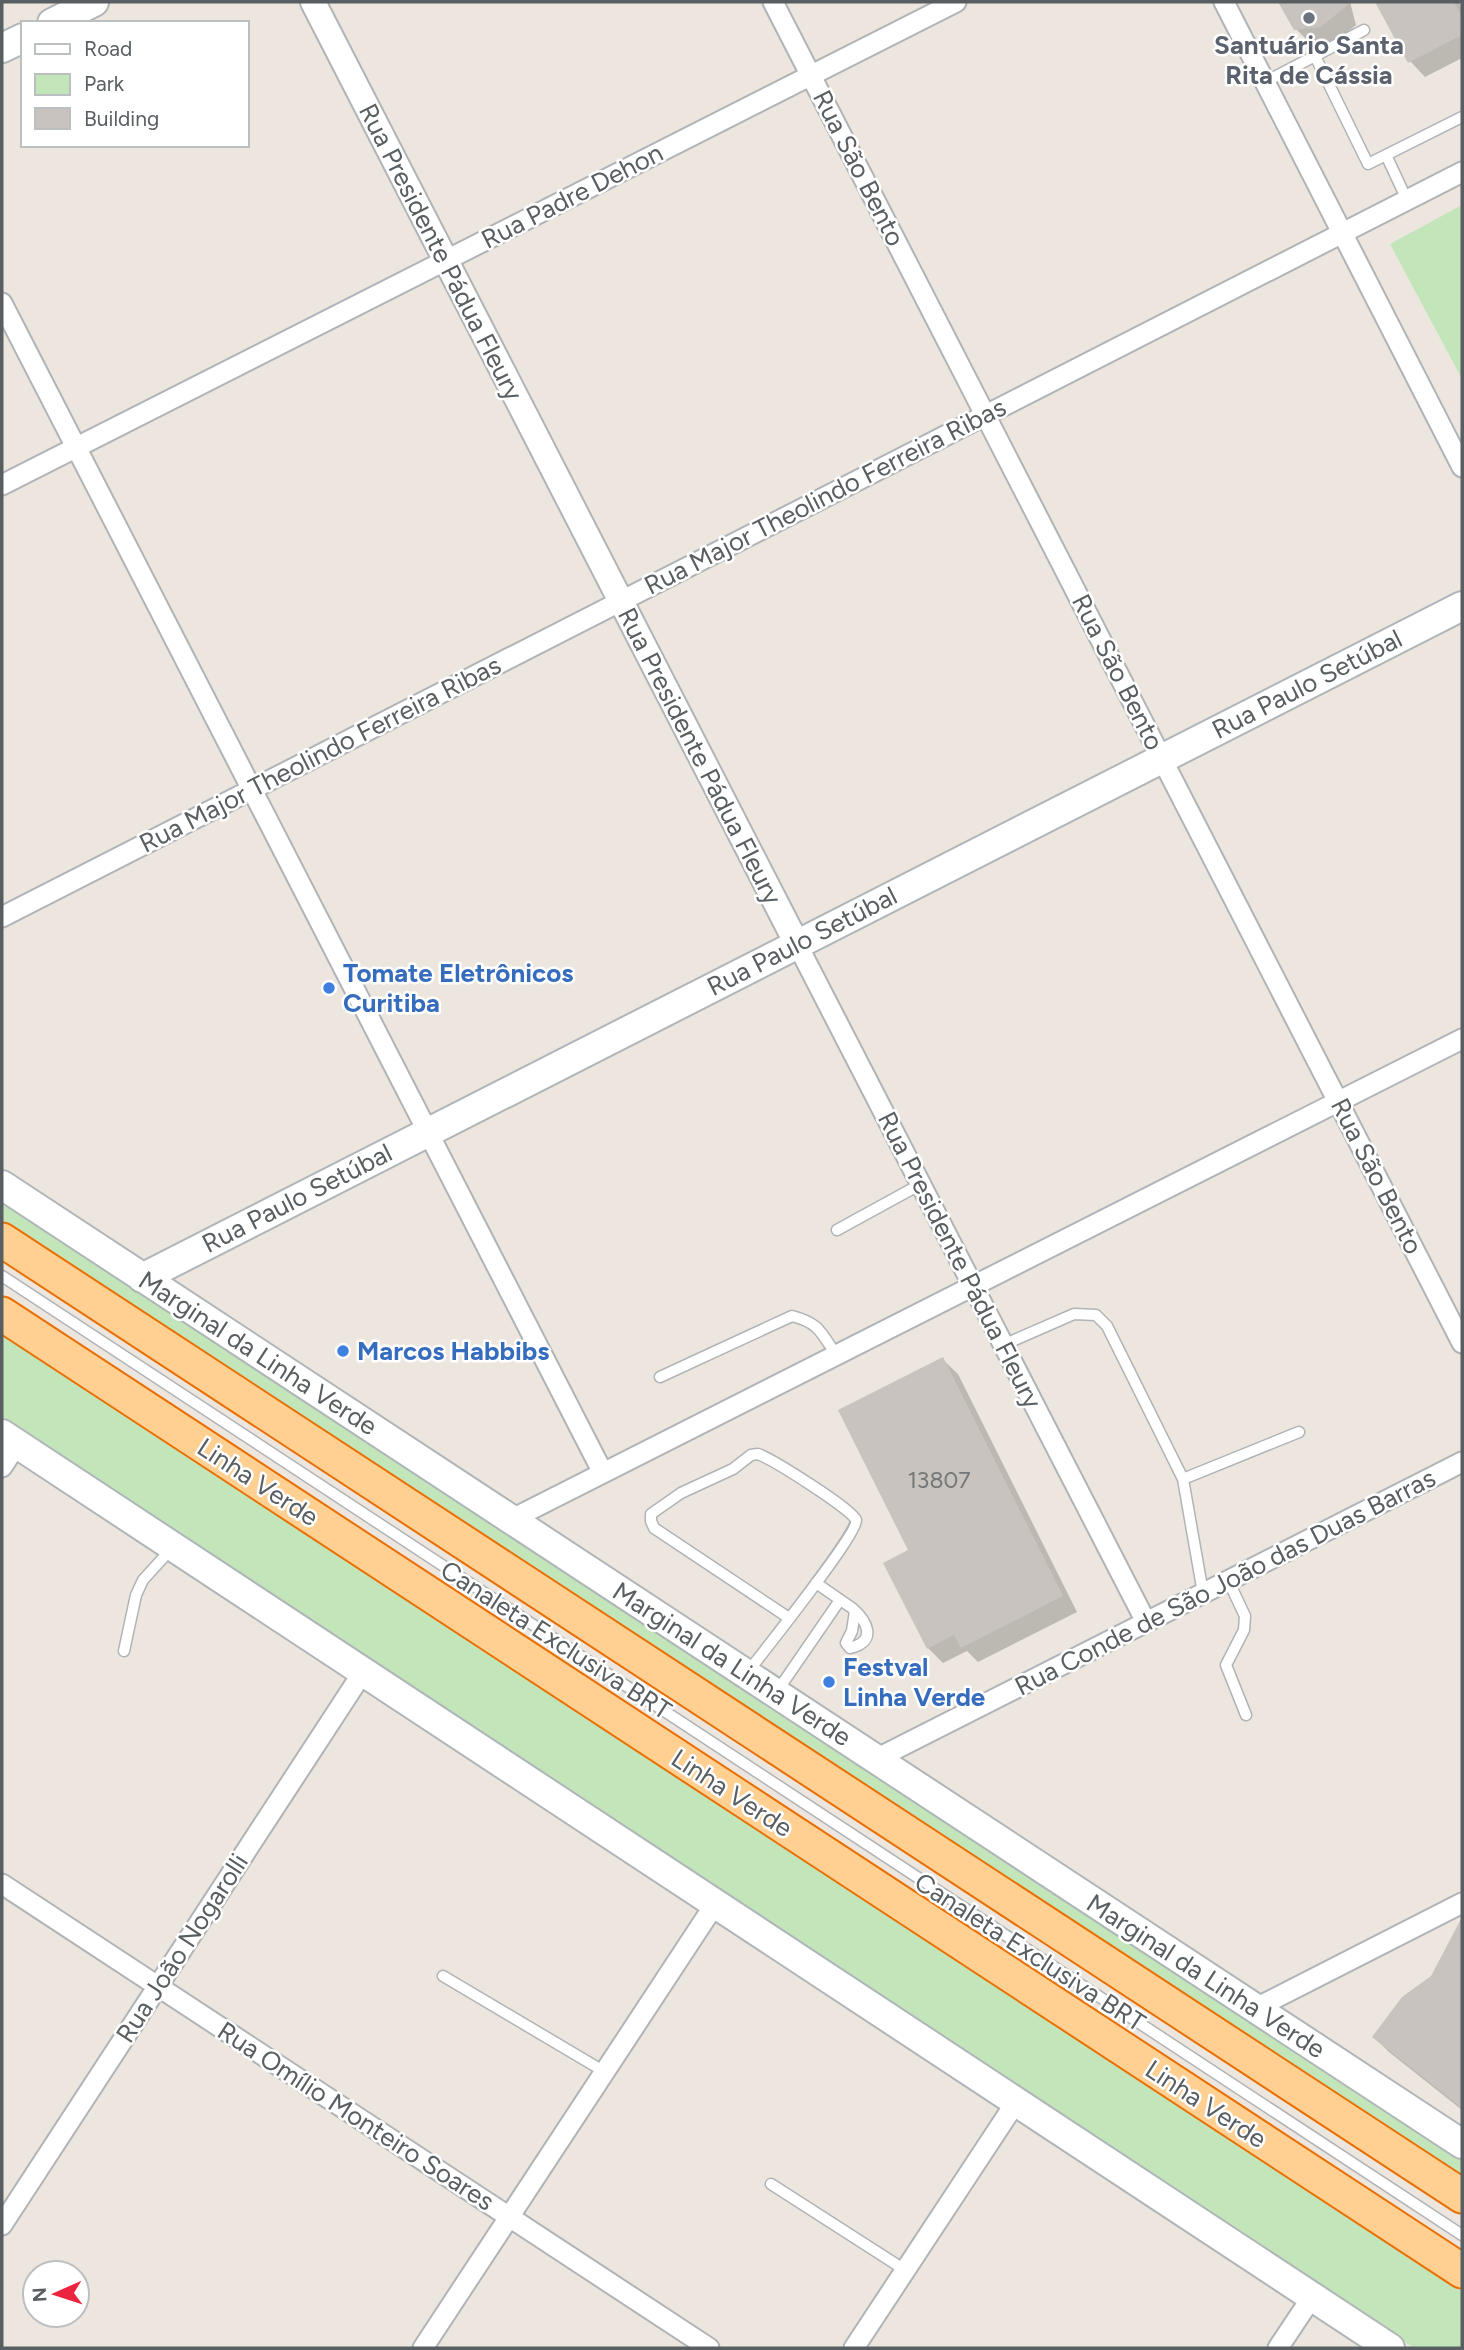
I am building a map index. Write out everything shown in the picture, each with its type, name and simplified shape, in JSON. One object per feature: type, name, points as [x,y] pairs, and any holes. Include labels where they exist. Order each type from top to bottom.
[{"type":"highway","points":[[2,1240],[1462,2196]]},
{"type":"highway","name":"Linha Verde","points":[[2,1314],[1462,2272]]},
{"type":"main road","points":[[56,21],[94,2]]},
{"type":"main road","points":[[2,48],[21,39]]},
{"type":"main road","name":"Rua Paulo Setúbal","points":[[142,1278],[1462,606]]},
{"type":"main road","name":"Marginal da Linha Verde","points":[[2,1185],[1462,2144]]},
{"type":"main road","points":[[7,1449],[173,1547],[1390,2348]]},
{"type":"street","name":"Rua Presidente Pádua Fleury","points":[[313,2],[1146,1622]]},
{"type":"street","name":"Rua São Bento","points":[[773,2],[1462,1343]]},
{"type":"street","name":"Rua Padre Dehon","points":[[2,485],[956,2]]},
{"type":"street","points":[[1224,2],[1462,467]]},
{"type":"street","name":"Rua Major Theolindo Ferreira Ribas","points":[[2,916],[1462,172]]},
{"type":"street","points":[[2,303],[603,1473]]},
{"type":"street","points":[[512,1518],[1462,1039]]},
{"type":"street","name":"Rua Conde de São João das Duas Barras","points":[[876,1759],[1462,1462]]},
{"type":"street","name":"Rua João Nogarolli","points":[[2,2225],[363,1672]]},
{"type":"street","name":"Rua Omílio Monteiro Soares","points":[[2,1884],[709,2348]]},
{"type":"street","points":[[1256,2008],[1462,1903]]},
{"type":"street","points":[[423,2348],[715,1904]]},
{"type":"street","points":[[854,2348],[1016,2102]]},
{"type":"street","points":[[1278,2348],[1312,2297]]},
{"type":"lane","points":[[1265,82],[1364,30]]},
{"type":"lane","points":[[1315,56],[1368,164],[1462,117]]},
{"type":"lane","points":[[1386,155],[1407,200]]},
{"type":"lane","points":[[837,1230],[920,1184]]},
{"type":"lane","name":"Canaleta Exclusiva BRT","points":[[2,1276],[1462,2235]]},
{"type":"lane","points":[[1003,1345],[1074,1314],[1096,1315],[1107,1326],[1183,1479],[1203,1593]]},
{"type":"lane","points":[[660,1377],[792,1316],[809,1321],[820,1330],[836,1355]]},
{"type":"lane","points":[[1183,1479],[1299,1432]]},
{"type":"lane","points":[[747,1674],[841,1549],[856,1525],[856,1518],[758,1454],[751,1455],[733,1469],[681,1493],[651,1514],[654,1528],[789,1618]]},
{"type":"lane","points":[[124,1651],[136,1595],[143,1580],[173,1547]]},
{"type":"lane","points":[[1228,1580],[1245,1616],[1244,1629],[1226,1665],[1247,1715]]},
{"type":"lane","points":[[816,1583],[855,1611]]},
{"type":"lane","points":[[775,1693],[840,1600]]},
{"type":"lane","points":[[443,1976],[605,2072]]},
{"type":"lane","points":[[771,2183],[905,2270]]},
{"type":"green space","points":[[1462,205],[1462,379],[1390,244]]},
{"type":"green space","points":[[2,1197],[1462,2155],[1462,2178],[2,1220]]},
{"type":"green space","points":[[2,1332],[1462,2292],[1462,2348],[1414,2348],[2,1429]]},
{"type":"building","name":"Santuário Santa Rita de Cássia","points":[[1278,2],[1351,2],[1321,27],[1294,30]]},
{"type":"building","points":[[1375,2],[1454,2],[1462,17],[1462,35],[1408,63]]},
{"type":"building","points":[[943,1357],[1063,1596],[961,1648],[954,1635],[927,1649],[883,1563],[908,1550],[838,1410]]},
{"type":"building","points":[[1462,1917],[1462,2108],[1372,2037],[1402,1997],[1431,1976]]},
{"type":"place","name":"Santuário Santa Rita de Cássia","points":[[1309,18]]},
{"type":"place","name":"Tomate Eletrônicos Curitiba","points":[[329,988]]},
{"type":"place","name":"Marcos Habbibs","points":[[343,1351]]},
{"type":"place","name":"Festval Linha Verde","points":[[829,1682]]}]
